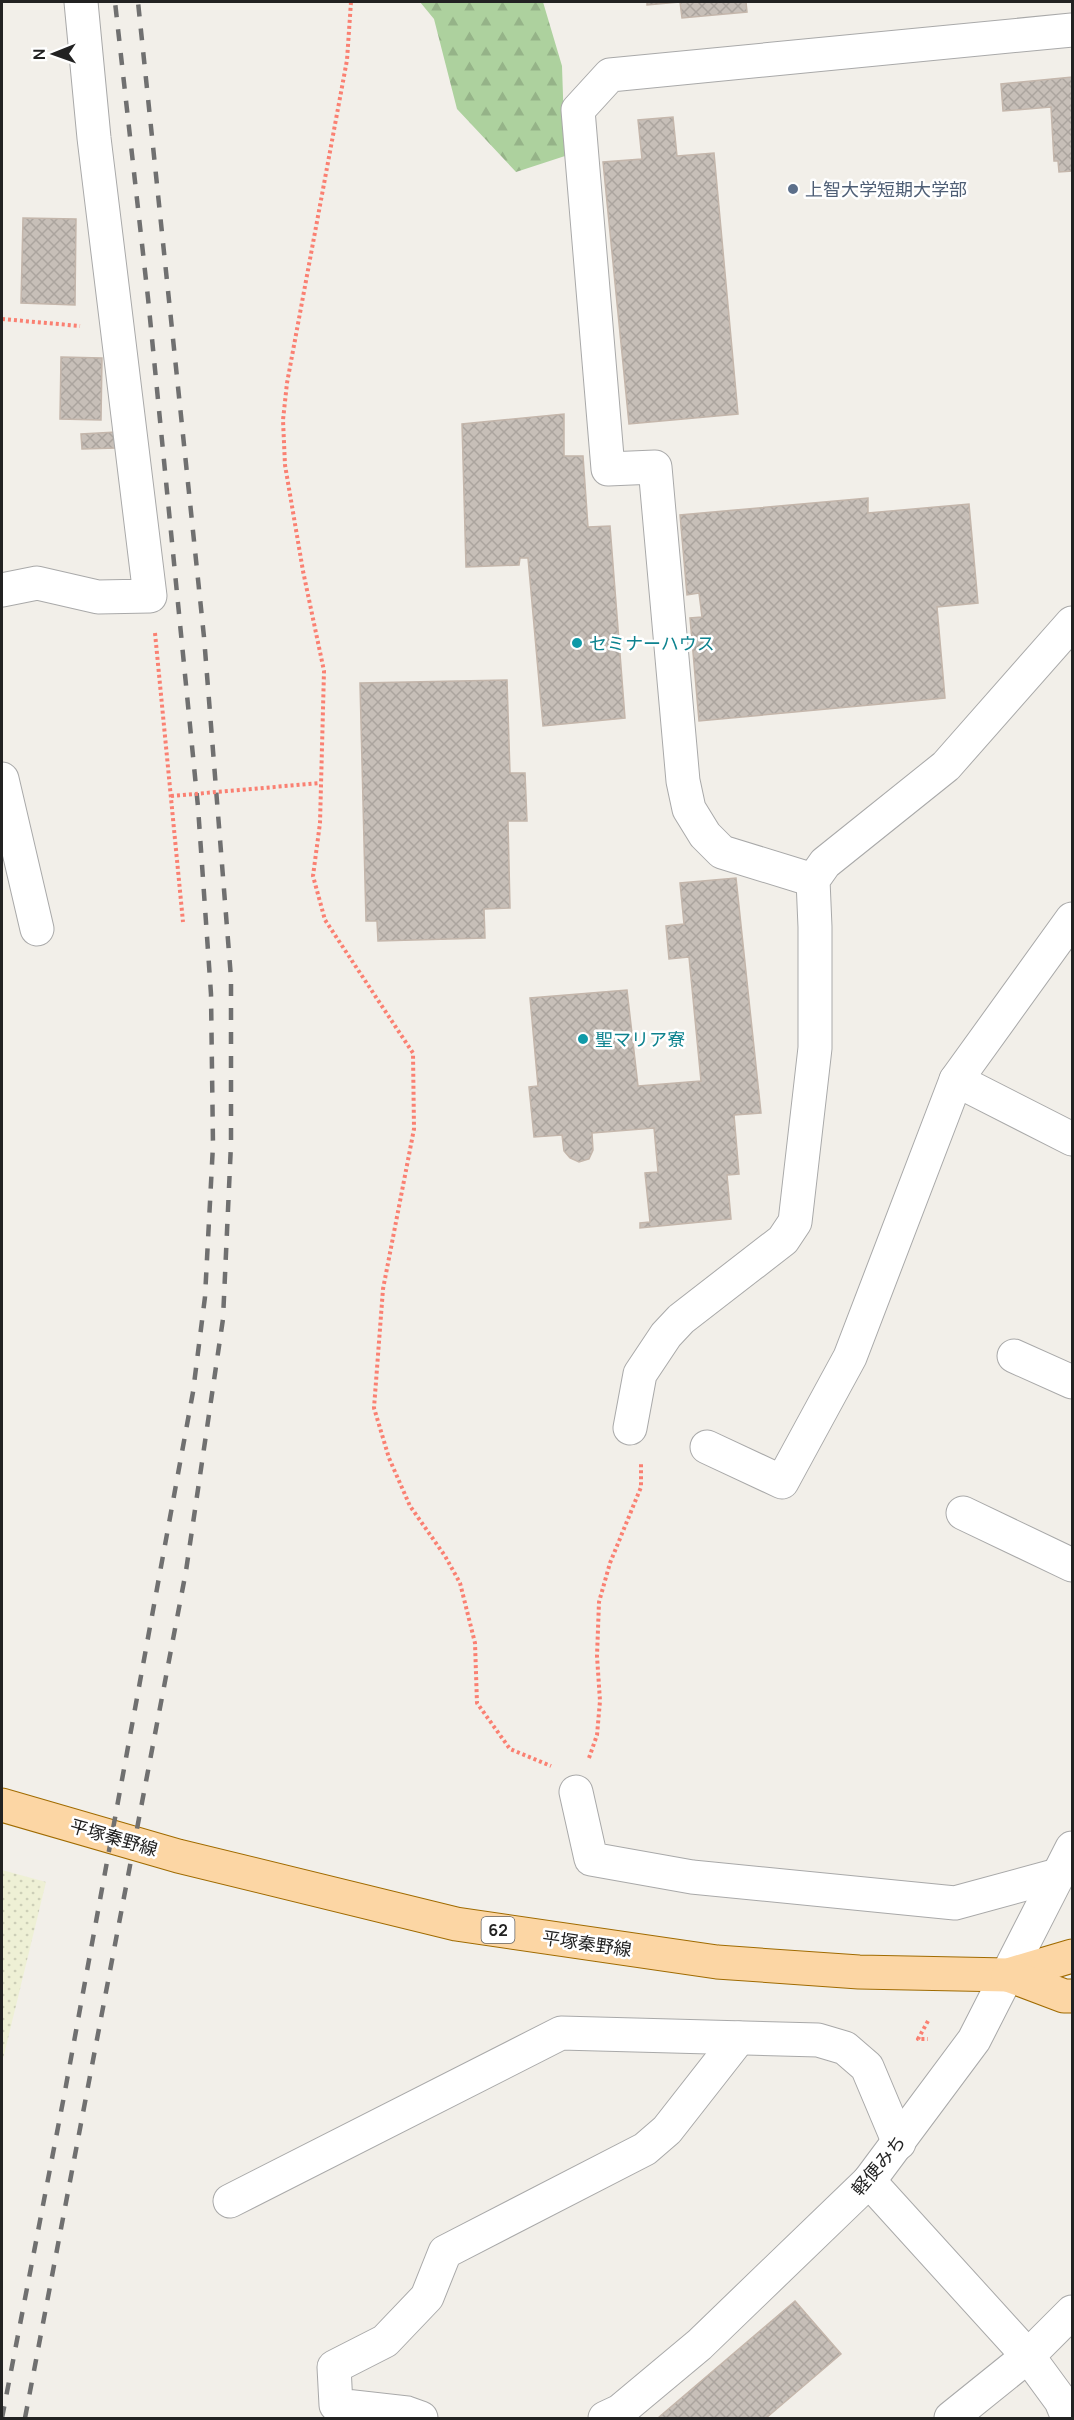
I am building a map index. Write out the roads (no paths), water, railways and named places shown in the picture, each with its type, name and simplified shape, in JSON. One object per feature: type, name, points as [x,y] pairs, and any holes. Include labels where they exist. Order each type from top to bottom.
[{"type":"main road","name":"平塚秦野線","points":[[2,1805],[178,1856],[456,1924],[717,1962],[859,1972],[1008,1975],[1072,1956]]},
{"type":"main road","name":"平塚秦野線","points":[[1008,1975],[1064,1996],[1072,1996]]},
{"type":"street","points":[[7,588],[37,583],[98,597],[150,596],[94,138],[81,2]]},
{"type":"street","points":[[813,880],[722,852],[705,835],[689,809],[683,781],[655,467],[608,469],[578,110],[610,75],[1072,30]]},
{"type":"street","points":[[630,1428],[640,1374],[666,1335],[681,1319],[783,1240],[795,1222],[815,1048],[813,880],[825,863],[945,765],[1072,623]]},
{"type":"street","points":[[2,779],[15,889],[38,929]]},
{"type":"street","points":[[707,1447],[782,1482],[850,1357],[956,1080],[1072,919]]},
{"type":"street","points":[[956,1080],[1072,1139]]},
{"type":"street","points":[[1014,1356],[1072,1382]]},
{"type":"street","points":[[963,1514],[1072,1566]]},
{"type":"street","points":[[576,1792],[591,1859],[692,1878],[955,1903],[1065,1862]]},
{"type":"street","name":"軽便みち","points":[[605,2418],[620,2411],[699,2345],[869,2181],[974,2040],[1065,1862]]},
{"type":"street","points":[[230,2201],[561,2033],[818,2040],[845,2048],[867,2067],[899,2143]]},
{"type":"street","points":[[421,2418],[407,2413],[336,2405],[334,2367],[385,2341],[392,2334],[427,2297],[445,2252],[645,2149],[667,2130],[739,2038]]},
{"type":"street","points":[[869,2181],[1028,2356],[1061,2401],[1068,2418]]},
{"type":"street","points":[[951,2418],[1028,2356],[1072,2312]]},
{"type":"railway","points":[[2,2418],[65,2091],[193,1392],[205,1297],[213,1145],[211,994],[198,807],[148,298],[115,2]]},
{"type":"railway","points":[[25,2418],[186,1571],[223,1319],[231,1144],[231,978],[204,637],[138,2]]},
{"type":"place","name":"上智大学短期大学部","points":[[793,189]]},
{"type":"place","name":"セミナーハウス","points":[[577,643]]},
{"type":"place","name":"聖マリア寮","points":[[583,1039]]}]
